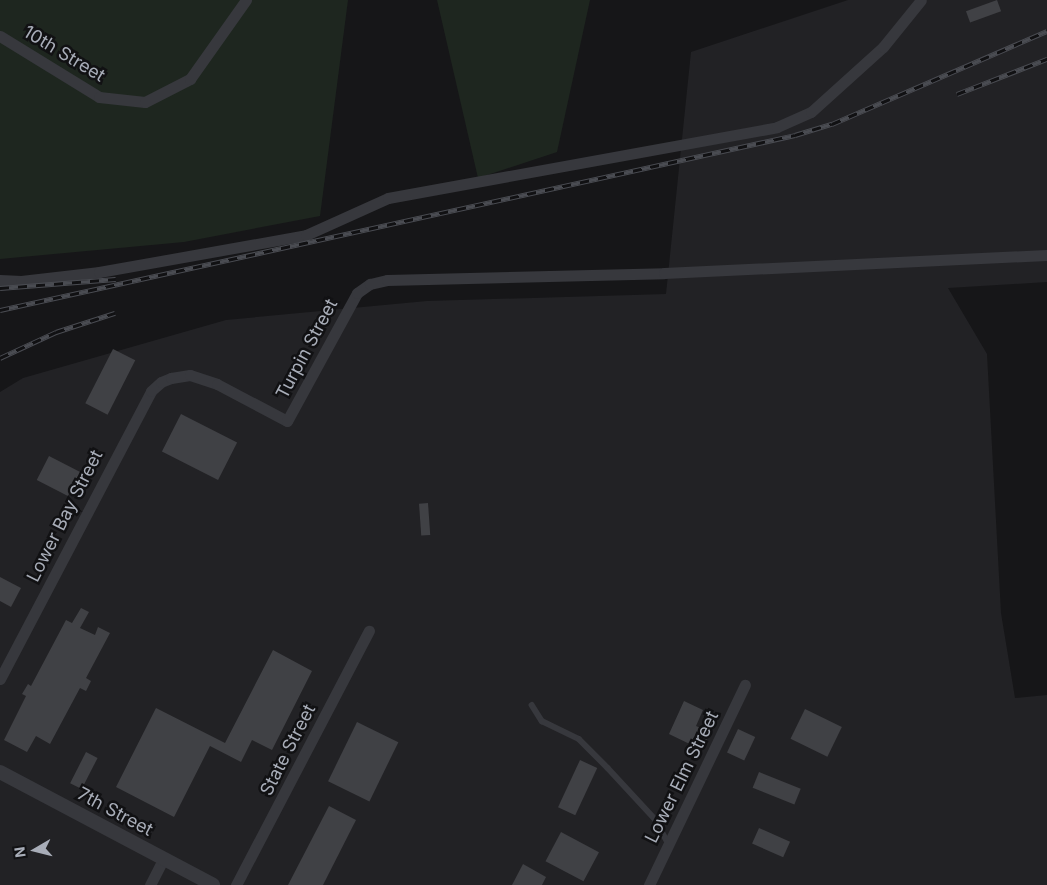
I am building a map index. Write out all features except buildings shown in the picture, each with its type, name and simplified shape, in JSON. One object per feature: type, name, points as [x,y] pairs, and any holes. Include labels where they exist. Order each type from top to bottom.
[{"type":"street","name":"10th Street","points":[[0,36],[98,96],[145,102],[190,78],[246,0]]},
{"type":"street","points":[[0,280],[21,281],[98,272],[306,234],[388,198],[776,127],[811,112],[883,47],[921,0]]},
{"type":"street","name":"Turpin Street","points":[[171,378],[184,375],[203,378],[287,421],[357,293],[370,284],[387,280],[664,273],[1047,255]]},
{"type":"street","name":"Lower Bay Street","points":[[0,679],[145,399],[160,382],[171,378]]},
{"type":"street","name":"State Street","points":[[236,885],[369,631]]},
{"type":"street","name":"Lower Elm Street","points":[[650,885],[745,685]]},
{"type":"street","name":"7th Street","points":[[0,772],[214,885]]},
{"type":"street","points":[[150,885],[163,859]]},
{"type":"lane","points":[[532,706],[542,721],[579,739],[608,768],[655,818],[669,844]]},
{"type":"shaded area","points":[[0,0],[348,0],[320,216],[184,242],[0,259]]},
{"type":"shaded area","points":[[437,0],[590,0],[557,152],[478,178]]},
{"type":"shaded area","points":[[848,0],[1047,0],[1047,282],[948,288],[987,354],[1001,613],[1015,698],[1047,695],[1047,885],[0,885],[0,392],[23,378],[226,320],[427,301],[666,294],[691,52]]},
{"type":"railway","points":[[0,310],[795,135],[832,124],[1047,31]]},
{"type":"railway","points":[[957,94],[1047,59]]},
{"type":"railway","points":[[0,288],[116,279]]},
{"type":"railway","points":[[0,358],[56,332],[115,313]]}]
